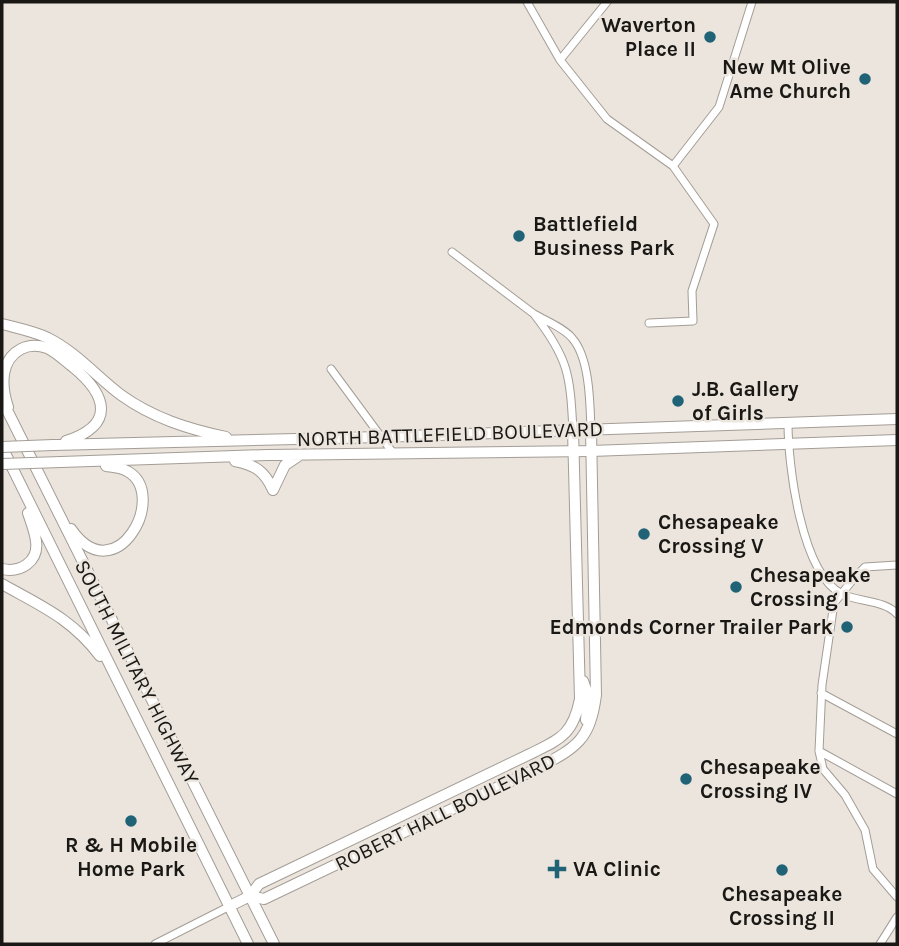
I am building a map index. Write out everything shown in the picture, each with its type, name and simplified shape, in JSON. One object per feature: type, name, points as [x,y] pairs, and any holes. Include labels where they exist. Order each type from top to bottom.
[{"type":"main road","points":[[2,324],[51,340],[121,394],[161,418],[206,433],[253,440]]},
{"type":"main road","points":[[18,432],[6,399],[3,370],[15,352],[26,347],[48,348],[96,388],[101,407],[99,417],[87,433],[52,445]]},
{"type":"main road","name":"SOUTH MILITARY HIGHWAY","points":[[2,400],[274,944]]},
{"type":"main road","name":"NORTH BATTLEFIELD BOULEVARD","points":[[2,447],[897,419]]},
{"type":"main road","name":"ROBERT HALL BOULEVARD","points":[[230,906],[250,896],[259,884],[558,740],[570,730],[580,699],[573,430]]},
{"type":"main road","points":[[587,732],[593,718],[596,695],[591,430]]},
{"type":"main road","name":"NORTH BATTLEFIELD BOULEVARD","points":[[2,464],[300,455],[573,452],[897,440]]},
{"type":"main road","name":"SOUTH MILITARY HIGHWAY","points":[[2,447],[248,944]]},
{"type":"main road","points":[[219,458],[256,467],[266,475],[273,490],[285,465],[300,455]]},
{"type":"main road","points":[[39,477],[82,543],[97,550],[119,547],[128,540],[142,507],[141,486],[135,477],[117,467],[61,462]]},
{"type":"main road","points":[[2,569],[14,571],[23,568],[35,553],[37,543],[16,477]]},
{"type":"main road","points":[[2,583],[54,611],[76,629],[114,674]]},
{"type":"main road","points":[[580,676],[587,695],[587,732]]},
{"type":"main road","name":"ROBERT HALL BOULEVARD","points":[[250,896],[264,899],[538,768],[564,754],[587,732]]},
{"type":"street","points":[[527,2],[560,60],[607,118],[673,166],[715,224],[692,291],[693,321],[649,323]]},
{"type":"street","points":[[560,60],[607,2]]},
{"type":"street","points":[[673,166],[719,107],[752,2]]},
{"type":"street","points":[[452,252],[534,314],[571,336],[584,363],[591,430]]},
{"type":"street","points":[[534,314],[555,341],[566,365],[570,380],[573,430]]},
{"type":"street","points":[[331,369],[393,454]]},
{"type":"street","points":[[788,423],[788,445],[800,522],[806,542],[831,586],[841,594],[887,607],[897,614]]},
{"type":"street","points":[[897,565],[865,568],[834,603],[821,693],[819,751],[824,769],[845,795],[864,830],[873,869],[897,897]]},
{"type":"street","points":[[821,693],[897,734]]},
{"type":"street","points":[[819,751],[897,794]]},
{"type":"street","points":[[890,888],[897,880]]},
{"type":"street","points":[[155,944],[230,906]]},
{"type":"street","points":[[880,944],[897,917]]},
{"type":"place","name":"Waverton Place II","points":[[710,37]]},
{"type":"place","name":"New Mt Olive Ame Church","points":[[865,79]]},
{"type":"place","name":"Battlefield Business Park","points":[[519,236]]},
{"type":"place","name":"J.B. Gallery of Girls","points":[[678,401]]},
{"type":"place","name":"Chesapeake Crossing V","points":[[644,534]]},
{"type":"place","name":"Chesapeake Crossing I","points":[[736,587]]},
{"type":"place","name":"Edmonds Corner Trailer Park","points":[[847,627]]},
{"type":"place","name":"Chesapeake Crossing IV","points":[[686,779]]},
{"type":"place","name":"R & H Mobile Home Park","points":[[131,821]]},
{"type":"place","name":"VA Clinic","points":[[557,869]]},
{"type":"place","name":"Chesapeake Crossing II","points":[[782,870]]}]
